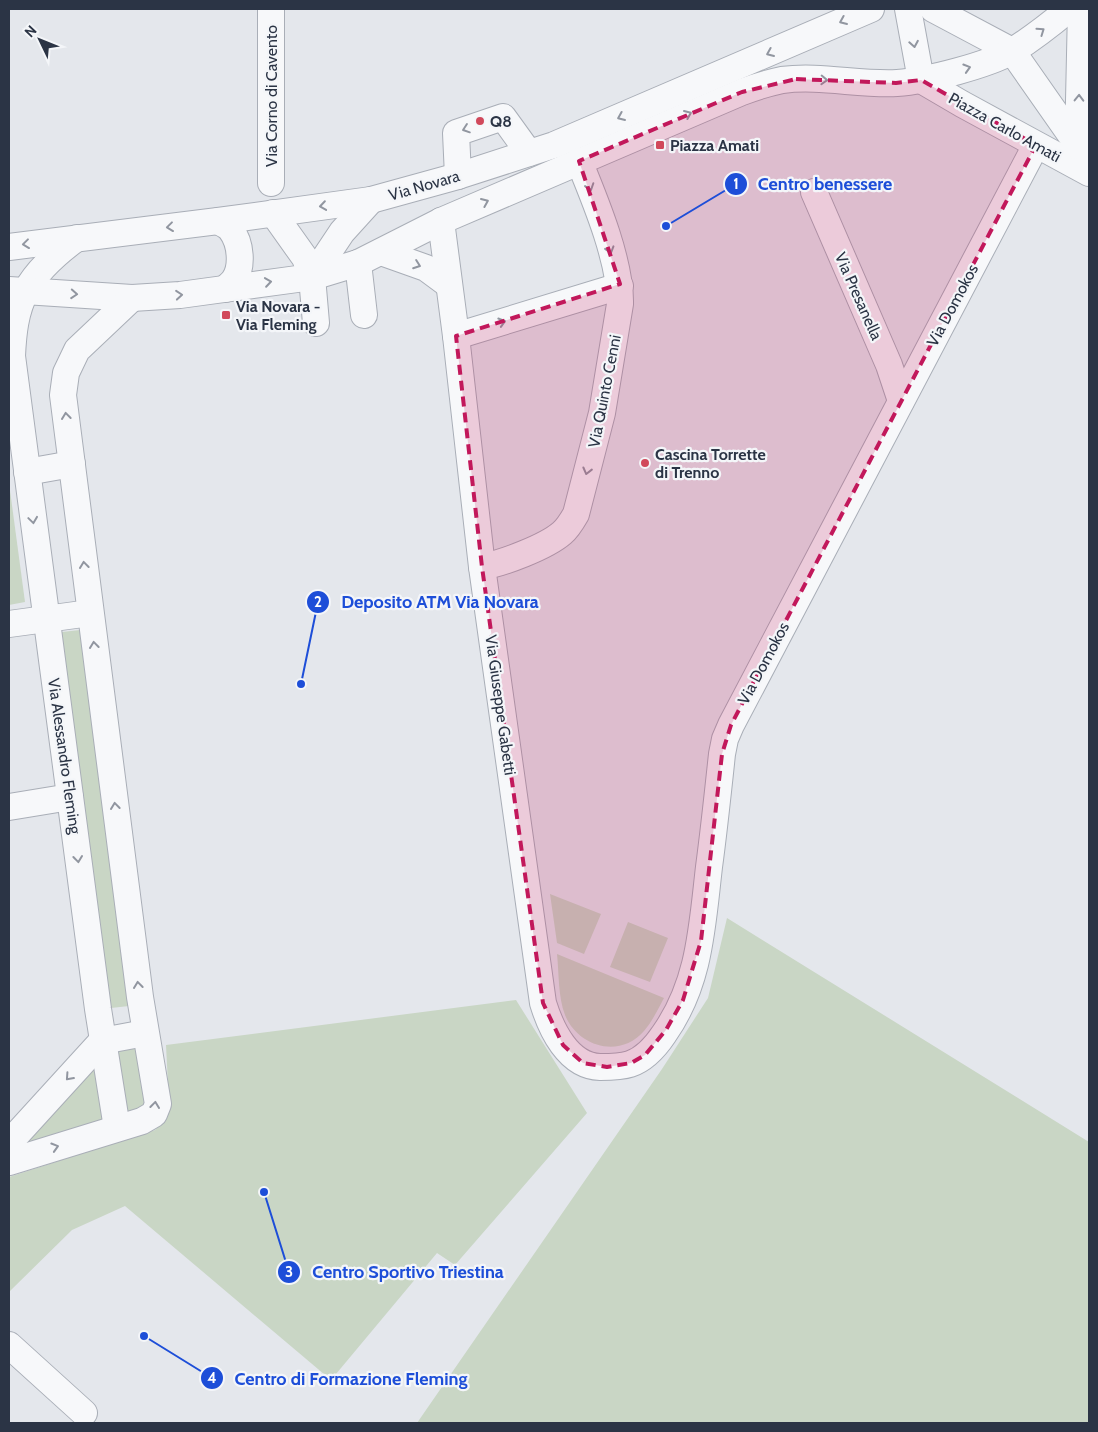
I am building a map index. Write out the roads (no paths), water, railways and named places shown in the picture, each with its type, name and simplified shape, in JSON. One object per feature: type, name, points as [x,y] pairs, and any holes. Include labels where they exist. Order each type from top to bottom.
[{"type":"street","name":"Via Corno di Cavento","points":[[270,184],[271,9]]},
{"type":"street","name":"Via Novara","points":[[9,247],[371,200],[458,176],[583,133],[870,9]]},
{"type":"street","points":[[908,9],[921,80]]},
{"type":"street","name":"Piazza Carlo Amati","points":[[933,9],[1012,51],[1084,154]]},
{"type":"street","name":"Piazza Carlo Amati","points":[[579,161],[742,92],[768,83],[796,79],[896,83],[921,80],[981,64],[1012,51],[1050,25],[1069,9]]},
{"type":"street","name":"Piazza Carlo Amati","points":[[1081,9],[1084,154]]},
{"type":"street","name":"Piazza Carlo Amati","points":[[921,80],[1089,173]]},
{"type":"street","points":[[458,176],[456,133],[503,117],[529,153]]},
{"type":"street","name":"Via Domokos","points":[[538,975],[543,1003],[554,1032],[563,1045],[583,1063],[595,1067],[631,1063],[646,1055],[666,1030],[684,1000],[697,961],[701,941],[725,739],[1036,145]]},
{"type":"street","points":[[17,291],[132,298],[180,295],[312,277],[369,257],[441,221],[579,161]]},
{"type":"street","name":"Via Quinto Cenni","points":[[482,566],[500,563],[551,541],[563,533],[576,514],[604,402],[620,304],[620,286],[605,234],[579,161]]},
{"type":"street","name":"Via Presanella","points":[[814,192],[890,366],[901,401]]},
{"type":"street","points":[[312,277],[342,232],[371,200]]},
{"type":"street","points":[[274,213],[305,258],[312,277],[316,323]]},
{"type":"street","points":[[218,221],[228,226],[233,232],[240,250],[239,268],[234,280],[225,289]]},
{"type":"street","name":"Via Giuseppe Gabetti","points":[[441,221],[482,566],[538,975]]},
{"type":"street","name":"Via Alessandro Fleming","points":[[77,238],[52,257],[17,291],[17,317],[12,356],[102,1041],[118,1128]]},
{"type":"street","points":[[369,257],[426,268],[449,285]]},
{"type":"street","points":[[364,315],[369,257]]},
{"type":"street","points":[[456,336],[620,286]]},
{"type":"street","points":[[9,1162],[142,1120],[154,1114],[158,1104],[146,1033],[90,613],[64,395],[68,367],[77,350],[132,298]]},
{"type":"street","points":[[27,472],[72,464]]},
{"type":"street","points":[[9,624],[90,613]]},
{"type":"street","points":[[9,807],[70,797]]},
{"type":"street","points":[[9,1143],[102,1041],[146,1033]]},
{"type":"street","points":[[9,1345],[84,1413]]},
{"type":"place","name":"Q8","points":[[480,121]]},
{"type":"place","name":"Piazza Amati","points":[[660,145]]},
{"type":"place","name":"Centro benessere","points":[[666,226]]},
{"type":"place","name":"Via Novara - Via Fleming","points":[[226,315]]},
{"type":"place","name":"Cascina Torrette di Trenno","points":[[645,463]]},
{"type":"place","name":"Deposito ATM Via Novara","points":[[301,684]]},
{"type":"place","name":"Centro Sportivo Triestina","points":[[264,1192]]},
{"type":"place","name":"Centro di Formazione Fleming","points":[[144,1336]]}]
